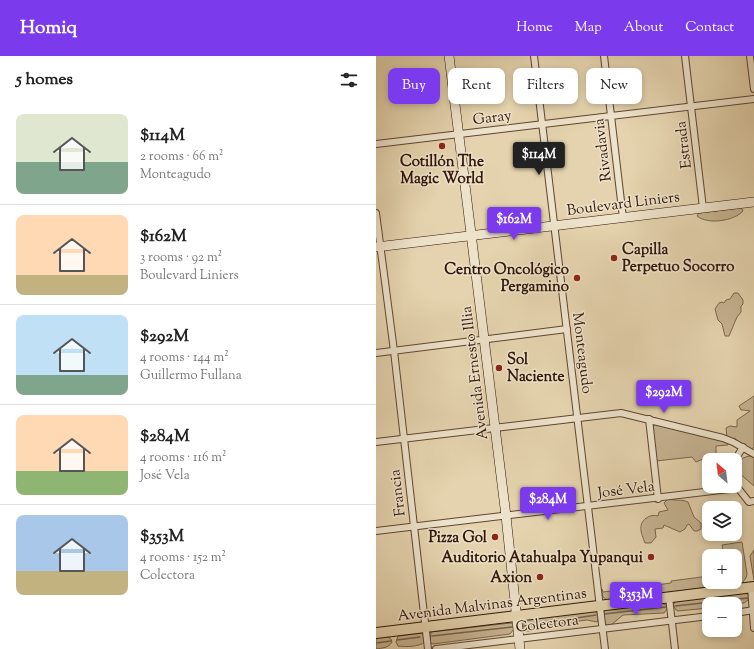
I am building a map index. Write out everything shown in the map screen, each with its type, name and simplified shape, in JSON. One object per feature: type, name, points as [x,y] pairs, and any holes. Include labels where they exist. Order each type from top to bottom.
[{"type":"main road","name":"Avenida Ernesto Illia","points":[[449,56],[506,516],[520,649]]},
{"type":"main road","name":"Boulevard Liniers","points":[[378,247],[754,202]]},
{"type":"main road","name":"Avenida Malvinas Argentinas","points":[[376,633],[752,587]]},
{"type":"street","name":"Monteagudo","points":[[534,56],[605,649]]},
{"type":"street","name":"Rivadavia","points":[[604,56],[623,218]]},
{"type":"street","name":"Estrada","points":[[686,56],[703,208]]},
{"type":"street","points":[[750,56],[754,88]]},
{"type":"street","name":"Garay","points":[[376,144],[754,99]]},
{"type":"street","name":"Francia","points":[[376,213],[378,247],[394,351],[428,649]]},
{"type":"street","points":[[376,353],[567,329]]},
{"type":"street","points":[[376,442],[621,413],[723,438],[754,454]]},
{"type":"street","points":[[649,419],[658,498]]},
{"type":"street","points":[[739,453],[743,447]]},
{"type":"street","name":"José Vela","points":[[376,531],[702,492]]},
{"type":"street","points":[[742,493],[749,502],[754,501]]},
{"type":"street","points":[[752,587],[754,628]]},
{"type":"street","points":[[669,597],[675,649]]},
{"type":"street","points":[[742,611],[753,610]]},
{"type":"street","name":"Colectora","points":[[436,649],[702,617]]},
{"type":"shaded area","points":[[740,208],[743,211],[739,214],[721,221],[702,219],[697,216],[699,213]]},
{"type":"shaded area","points":[[734,293],[738,293],[743,300],[743,304],[741,306],[741,312],[737,317],[729,336],[725,336],[722,324],[718,320],[715,309],[719,303],[724,303],[726,300],[730,299]]},
{"type":"shaded area","points":[[754,396],[754,447],[752,449],[735,441],[735,438],[727,438],[726,428],[730,426],[737,427],[737,420],[750,411],[741,410],[739,406]]},
{"type":"shaded area","points":[[658,424],[727,442],[728,445],[716,446],[716,453],[702,453],[702,459],[696,462],[692,457],[656,461],[652,428],[654,425]]},
{"type":"shaded area","points":[[749,456],[754,457],[754,486],[742,476],[743,458]]},
{"type":"shaded area","points":[[668,499],[688,502],[694,517],[701,523],[701,529],[694,531],[689,524],[680,532],[664,525],[663,528],[655,529],[656,537],[651,543],[645,543],[641,532],[642,522],[648,517],[653,515],[658,516],[659,512],[668,510],[664,503]]},
{"type":"shaded area","points":[[742,542],[747,574],[742,583],[742,549],[723,549],[722,545]]},
{"type":"shaded area","points":[[754,550],[754,580],[750,556]]},
{"type":"shaded area","points":[[702,577],[702,588],[607,600],[603,597],[601,589],[603,592],[671,583],[671,581]]},
{"type":"shaded area","points":[[746,593],[749,596],[748,600],[742,603],[742,597],[711,597]]},
{"type":"shaded area","points":[[702,598],[702,609],[678,611],[673,605],[676,601]]},
{"type":"shaded area","points":[[662,603],[667,606],[664,613],[623,615],[611,625],[606,625],[604,622],[603,615],[605,610]]},
{"type":"shaded area","points":[[594,611],[598,614],[597,622],[587,620],[540,626],[530,631],[523,630],[523,623],[527,619]]},
{"type":"shaded area","points":[[511,623],[514,625],[514,629],[510,634],[433,644],[430,643],[431,632]]},
{"type":"shaded area","points":[[423,633],[425,642],[416,646],[398,646],[396,642],[398,636]]},
{"type":"shaded area","points":[[388,637],[391,639],[391,644],[376,649],[376,638]]},
{"type":"waterway","points":[[675,606],[748,598]]},
{"type":"waterway","points":[[604,614],[666,607]]},
{"type":"waterway","points":[[524,626],[596,615]]},
{"type":"waterway","points":[[432,636],[512,627]]},
{"type":"waterway","points":[[397,640],[420,637]]},
{"type":"waterway","points":[[376,643],[391,641]]},
{"type":"place","name":"Cotillón The Magic World","points":[[442,146]]},
{"type":"place","name":"Capilla Perpetuo Socorro","points":[[614,258]]},
{"type":"place","name":"Centro Oncológico Pergamino","points":[[577,278]]},
{"type":"place","name":"Sol Naciente","points":[[499,368]]},
{"type":"place","name":"Pizza Gol","points":[[495,537]]},
{"type":"place","name":"Auditorio Atahualpa Yupanqui","points":[[651,557]]},
{"type":"place","name":"Axion","points":[[540,577]]}]
